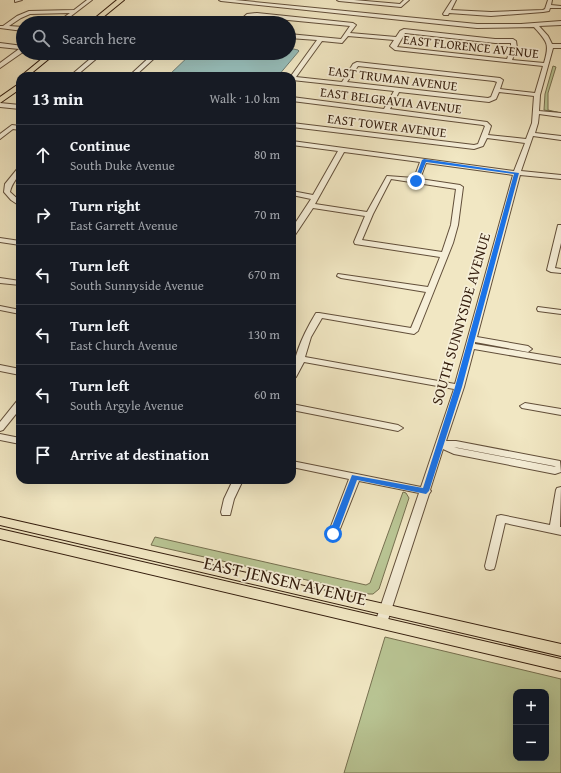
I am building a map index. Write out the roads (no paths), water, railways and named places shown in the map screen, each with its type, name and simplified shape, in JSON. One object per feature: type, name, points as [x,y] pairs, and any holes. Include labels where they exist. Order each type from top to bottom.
[{"type":"main road","points":[[101,16],[121,0]]},
{"type":"main road","points":[[108,16],[128,0]]},
{"type":"main road","points":[[29,72],[44,60]]},
{"type":"main road","points":[[37,72],[52,60]]},
{"type":"main road","points":[[0,94],[16,82]]},
{"type":"main road","points":[[0,101],[16,88]]},
{"type":"main road","name":"EAST JENSEN AVENUE","points":[[0,520],[384,616],[561,665]]},
{"type":"main road","name":"EAST JENSEN AVENUE","points":[[0,534],[384,616],[561,650]]},
{"type":"street","points":[[68,16],[90,0]]},
{"type":"street","points":[[221,0],[262,2],[316,10],[496,27],[535,26],[561,23]]},
{"type":"street","points":[[339,0],[401,6],[407,0]]},
{"type":"street","points":[[442,22],[454,0]]},
{"type":"street","points":[[547,8],[550,0]]},
{"type":"street","points":[[448,11],[502,14],[561,7]]},
{"type":"street","points":[[308,20],[316,10]]},
{"type":"street","points":[[21,16],[29,13],[74,11]]},
{"type":"street","points":[[248,16],[261,16]]},
{"type":"street","points":[[2,27],[16,19]]},
{"type":"street","points":[[296,19],[353,26],[342,41],[296,37]]},
{"type":"street","points":[[535,26],[546,37],[550,46],[561,46]]},
{"type":"street","points":[[2,27],[16,28]]},
{"type":"street","points":[[348,34],[397,39],[404,31],[495,41],[513,41],[513,50],[509,61]]},
{"type":"street","name":"EAST FLORENCE AVENUE","points":[[397,39],[393,48],[546,65]]},
{"type":"street","points":[[296,73],[320,40]]},
{"type":"street","points":[[0,45],[16,48]]},
{"type":"street","name":"SOUTH SUNNYSIDE AVENUE","points":[[384,616],[459,387],[517,173],[535,123],[537,95],[550,52],[550,46]]},
{"type":"street","points":[[0,66],[16,54]]},
{"type":"street","points":[[78,72],[92,60]]},
{"type":"street","points":[[136,72],[149,60]]},
{"type":"street","points":[[344,83],[354,66],[357,64],[500,80],[496,90],[537,95]]},
{"type":"street","name":"EAST TRUMAN AVENUE","points":[[296,78],[491,100],[494,98],[496,90]]},
{"type":"street","points":[[386,111],[398,89]]},
{"type":"street","name":"EAST BELGRAVIA AVENUE","points":[[296,100],[488,124],[484,136]]},
{"type":"street","points":[[0,105],[16,107]]},
{"type":"street","points":[[536,112],[561,115]]},
{"type":"street","name":"EAST TOWER AVENUE","points":[[296,126],[468,147],[479,147],[484,136]]},
{"type":"street","points":[[0,137],[12,127],[16,128]]},
{"type":"street","points":[[531,134],[561,138]]},
{"type":"street","points":[[484,136],[528,141]]},
{"type":"street","points":[[296,144],[517,173],[561,177]]},
{"type":"street","points":[[296,222],[311,206],[314,197],[342,150]]},
{"type":"street","points":[[416,181],[424,160]]},
{"type":"street","points":[[517,173],[526,176],[561,181]]},
{"type":"street","points":[[16,174],[8,184],[7,192],[16,199]]},
{"type":"street","points":[[296,369],[301,359],[307,337],[319,315],[414,331],[444,254],[454,228],[456,198],[460,187],[390,177],[369,214],[358,242],[444,254]]},
{"type":"street","points":[[0,184],[8,184]]},
{"type":"street","points":[[296,194],[314,197]]},
{"type":"street","points":[[311,206],[369,214]]},
{"type":"street","points":[[561,227],[551,270],[561,271]]},
{"type":"street","points":[[0,240],[16,242]]},
{"type":"street","points":[[342,276],[430,290]]},
{"type":"street","points":[[1,280],[16,282]]},
{"type":"street","points":[[0,308],[16,311]]},
{"type":"street","points":[[541,309],[561,312]]},
{"type":"street","points":[[471,342],[561,355]]},
{"type":"street","points":[[471,342],[561,361]]},
{"type":"street","points":[[301,359],[459,387]]},
{"type":"street","points":[[0,368],[16,371]]},
{"type":"street","points":[[525,406],[561,412]]},
{"type":"street","points":[[0,428],[16,408]]},
{"type":"street","points":[[296,408],[398,428]]},
{"type":"street","points":[[0,437],[16,440]]},
{"type":"street","points":[[440,444],[456,444],[557,463],[561,466]]},
{"type":"street","points":[[440,444],[454,451],[556,470],[561,469]]},
{"type":"street","points":[[296,465],[426,491]]},
{"type":"street","points":[[333,534],[355,477]]},
{"type":"street","points":[[226,512],[229,499],[236,484]]},
{"type":"street","points":[[490,566],[501,520],[557,531],[561,490]]},
{"type":"water","points":[[185,60],[291,60],[281,72],[172,72]]}]
